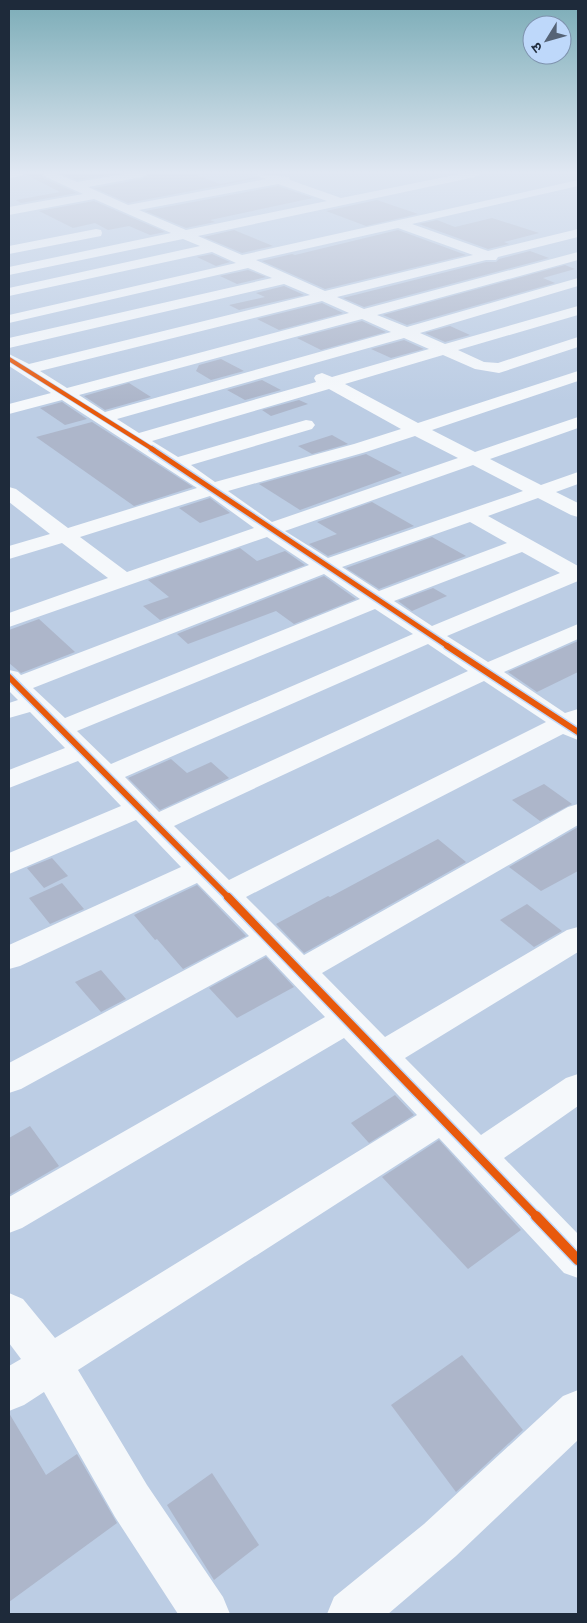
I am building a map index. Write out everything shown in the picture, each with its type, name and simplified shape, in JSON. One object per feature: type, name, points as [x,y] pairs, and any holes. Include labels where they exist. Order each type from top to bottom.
[{"type":"street","points":[[9,271],[111,250]]},
{"type":"street","points":[[9,292],[193,250]]},
{"type":"street","points":[[228,250],[268,270],[318,280]]},
{"type":"street","points":[[9,319],[292,250]]},
{"type":"street","points":[[432,252],[441,250]]},
{"type":"street","points":[[472,250],[524,270],[574,286]]},
{"type":"street","points":[[13,359],[221,322],[512,250]]},
{"type":"street","points":[[9,409],[578,256]]},
{"type":"street","points":[[13,359],[291,276],[363,314],[481,366],[499,368],[578,342]]},
{"type":"street","points":[[102,418],[574,286]]},
{"type":"street","points":[[136,440],[578,310]]},
{"type":"street","points":[[221,322],[416,429],[578,511]]},
{"type":"street","points":[[13,359],[64,395],[176,464],[269,529],[429,635],[574,724]]},
{"type":"street","points":[[9,554],[213,490],[360,448],[578,376]]},
{"type":"street","points":[[9,620],[578,422]]},
{"type":"street","points":[[176,464],[306,425]]},
{"type":"street","points":[[9,711],[20,688],[326,566],[578,478]]},
{"type":"street","points":[[9,493],[124,580]]},
{"type":"street","points":[[472,515],[577,574]]},
{"type":"street","points":[[60,729],[378,600],[524,544]]},
{"type":"street","points":[[107,775],[429,635],[577,574]]},
{"type":"street","points":[[9,864],[148,816],[578,631]]},
{"type":"street","points":[[20,688],[270,939],[578,1260]]},
{"type":"street","points":[[226,894],[574,724]]},
{"type":"street","points":[[9,780],[82,750]]},
{"type":"street","points":[[301,971],[578,813]]},
{"type":"street","points":[[9,958],[201,870]]},
{"type":"street","points":[[382,1056],[578,938]]},
{"type":"street","points":[[9,1079],[270,939]]},
{"type":"street","points":[[9,1216],[348,1020]]},
{"type":"street","points":[[478,1156],[578,1088]]},
{"type":"street","points":[[9,1390],[442,1118]]},
{"type":"street","points":[[9,1312],[50,1363],[131,1501],[206,1614]]},
{"type":"street","points":[[351,1614],[440,1540],[578,1411]]},
{"type":"building","points":[[234,250],[256,250],[242,253]]},
{"type":"building","points":[[317,250],[452,250],[466,255],[325,289],[262,261],[292,254]]},
{"type":"building","points":[[530,251],[549,258],[364,307],[343,298],[486,262],[496,262],[499,259]]},
{"type":"building","points":[[212,254],[230,262],[216,266],[197,257]]},
{"type":"building","points":[[565,265],[575,269],[543,278],[555,283],[407,325],[383,315]]},
{"type":"building","points":[[248,270],[266,277],[237,284],[220,276]]},
{"type":"building","points":[[284,286],[304,295],[239,310],[229,305],[265,297],[256,293]]},
{"type":"building","points":[[322,303],[343,313],[279,330],[257,319]]},
{"type":"building","points":[[362,321],[386,332],[321,350],[297,338]]},
{"type":"building","points":[[450,326],[470,335],[445,342],[425,333]]},
{"type":"building","points":[[404,340],[424,349],[391,358],[371,349]]},
{"type":"building","points":[[221,359],[244,371],[211,380],[196,371],[199,365]]},
{"type":"building","points":[[262,380],[281,390],[245,400],[227,390]]},
{"type":"building","points":[[129,383],[151,397],[105,410],[84,396]]},
{"type":"building","points":[[299,400],[308,404],[271,416],[262,410]]},
{"type":"building","points":[[62,402],[87,419],[65,425],[40,408]]},
{"type":"building","points":[[92,422],[193,487],[134,506],[36,437]]},
{"type":"building","points":[[332,435],[348,444],[312,454],[298,446]]},
{"type":"building","points":[[366,454],[402,473],[300,510],[259,484]]},
{"type":"building","points":[[210,498],[230,513],[200,523],[179,508]]},
{"type":"building","points":[[372,502],[414,526],[328,556],[309,544],[337,534],[317,522]]},
{"type":"building","points":[[432,537],[466,556],[379,589],[346,568]]},
{"type":"building","points":[[240,548],[257,561],[285,551],[305,565],[160,620],[143,606],[169,597],[148,580]]},
{"type":"building","points":[[324,576],[356,599],[294,624],[276,611],[188,644],[177,634]]},
{"type":"building","points":[[433,588],[447,596],[412,611],[398,601]]},
{"type":"building","points":[[39,619],[75,652],[21,673],[9,663],[9,630]]},
{"type":"building","points":[[578,641],[578,672],[537,692],[508,672]]},
{"type":"building","points":[[171,759],[187,773],[211,762],[229,778],[160,810],[128,778]]},
{"type":"building","points":[[544,784],[572,804],[540,821],[512,800]]},
{"type":"building","points":[[578,827],[578,871],[541,891],[509,867]]},
{"type":"building","points":[[438,839],[466,862],[304,953],[276,924],[328,896],[330,897]]},
{"type":"building","points":[[52,858],[68,876],[44,888],[27,868]]},
{"type":"building","points":[[62,883],[84,909],[50,924],[29,898]]},
{"type":"building","points":[[197,885],[246,936],[183,969],[134,915]]},
{"type":"building","points":[[527,904],[562,931],[534,947],[500,920]]},
{"type":"building","points":[[266,957],[294,987],[237,1018],[209,988]]},
{"type":"building","points":[[101,970],[126,999],[101,1012],[75,982]]},
{"type":"building","points":[[395,1095],[414,1115],[369,1143],[351,1123]]},
{"type":"building","points":[[30,1126],[59,1166],[9,1195],[9,1138]]},
{"type":"building","points":[[439,1140],[521,1230],[468,1269],[382,1177]]},
{"type":"building","points":[[462,1355],[523,1430],[456,1492],[391,1405]]},
{"type":"building","points":[[9,1413],[46,1475],[77,1454],[117,1523],[9,1602]]},
{"type":"building","points":[[212,1473],[259,1545],[214,1580],[167,1505]]},
{"type":"cycle path","points":[[9,359],[185,470],[269,529],[578,732]]},
{"type":"cycle path","points":[[9,677],[270,939],[578,1260]]}]
